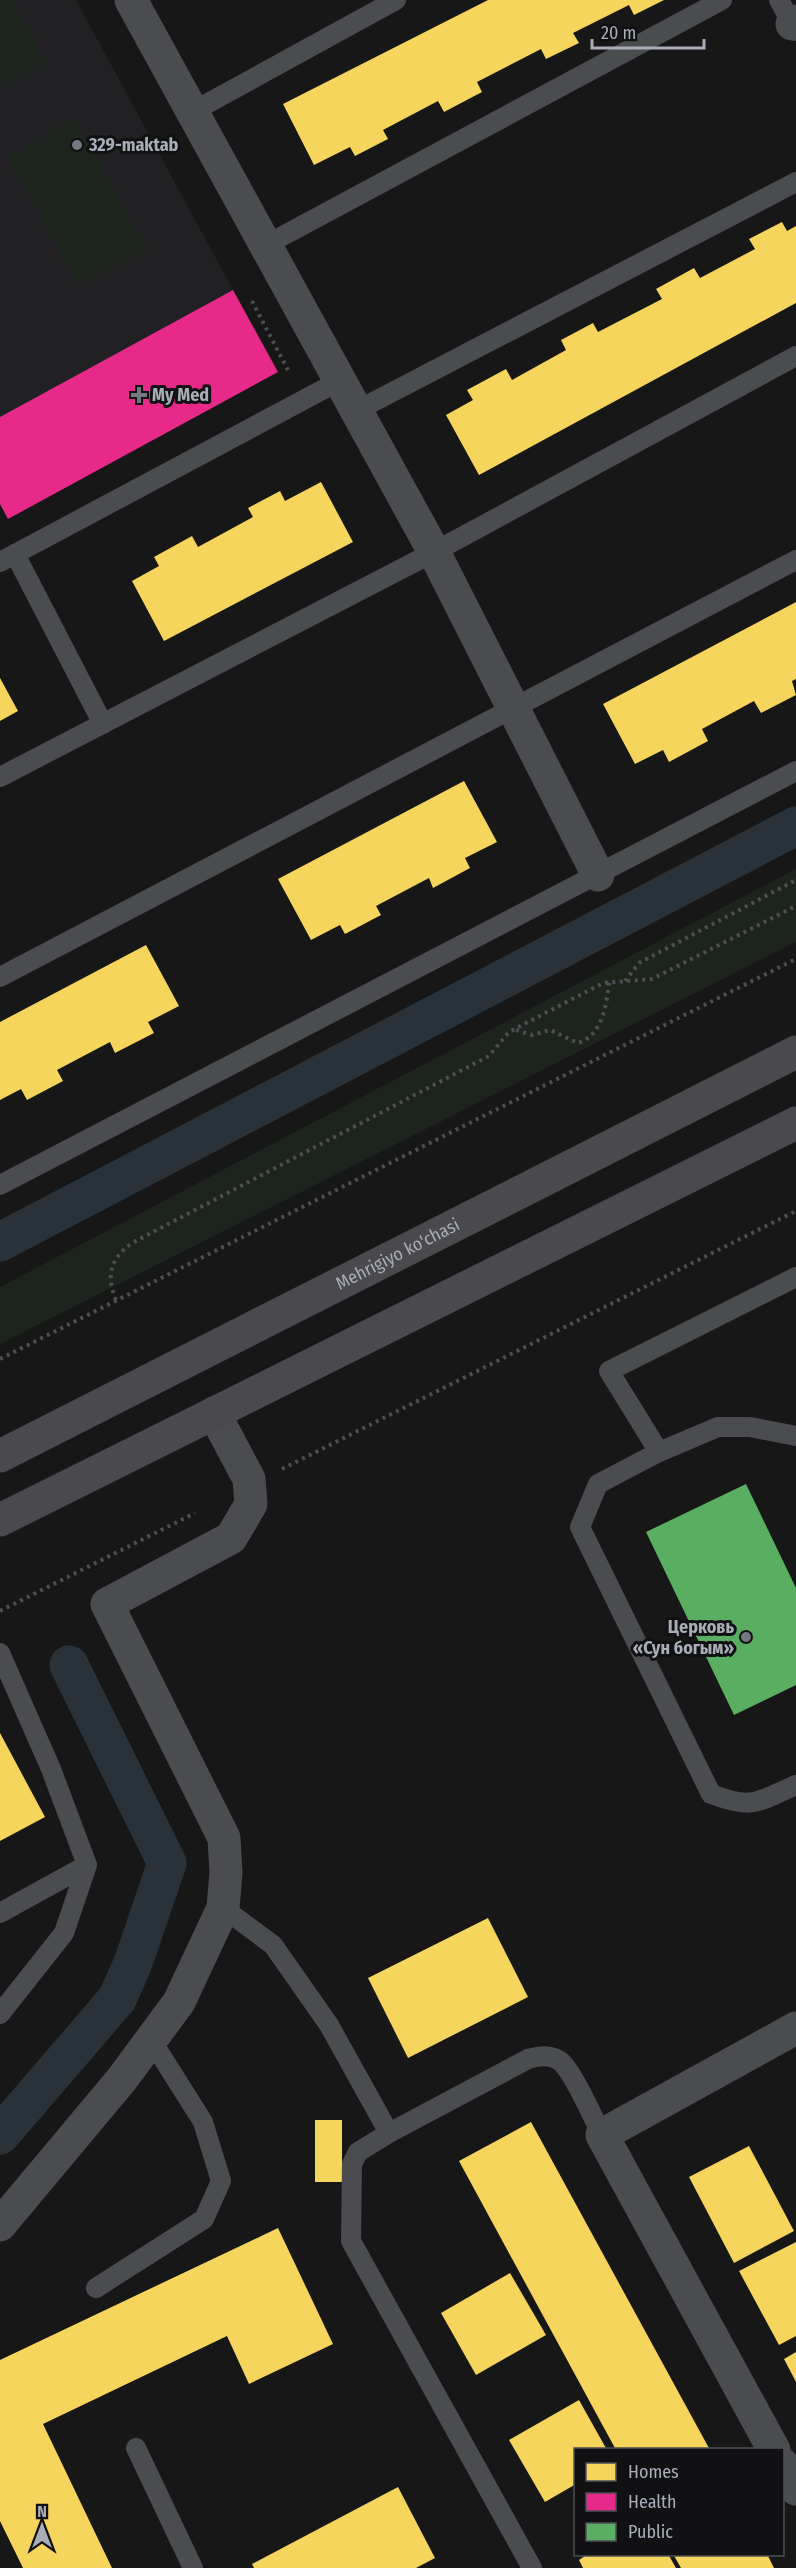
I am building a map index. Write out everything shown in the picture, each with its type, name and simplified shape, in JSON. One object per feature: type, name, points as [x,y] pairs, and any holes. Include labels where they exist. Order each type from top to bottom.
[{"type":"main road","name":"Mehrigiyo ko'chasi","points":[[0,1456],[796,1053]]},
{"type":"main road","points":[[0,1520],[796,1123]]},
{"type":"street","points":[[130,0],[434,552],[598,875]]},
{"type":"street","points":[[0,2225],[152,2041],[179,2002],[223,1908],[226,1873],[224,1838],[107,1604],[231,1538],[251,1504],[249,1479],[214,1413]]},
{"type":"street","points":[[773,2448],[602,2135],[796,2028]]},
{"type":"street","points":[[784,2466],[796,2489]]},
{"type":"lane","points":[[190,112],[396,0]]},
{"type":"lane","points":[[264,246],[722,0]]},
{"type":"lane","points":[[356,411],[796,182]]},
{"type":"lane","points":[[0,777],[434,552],[796,356]]},
{"type":"lane","points":[[103,724],[8,558],[339,381]]},
{"type":"lane","points":[[0,977],[796,560]]},
{"type":"lane","points":[[0,1185],[796,771]]},
{"type":"lane","points":[[659,1452],[609,1371],[796,1277]]},
{"type":"lane","points":[[796,1436],[750,1427],[718,1427],[659,1452],[598,1484],[580,1527],[711,1794],[730,1802],[752,1804],[796,1785]]},
{"type":"lane","points":[[0,1653],[7,1686],[51,1769],[87,1865],[64,1933],[0,2014]]},
{"type":"lane","points":[[0,1913],[87,1865]]},
{"type":"lane","points":[[223,1908],[273,1945],[329,2025],[389,2133]]},
{"type":"lane","points":[[96,2288],[204,2219],[221,2181],[202,2122],[152,2041]]},
{"type":"lane","points":[[532,2568],[351,2241],[352,2164],[358,2152],[389,2133],[528,2059],[544,2055],[560,2061],[569,2073],[602,2135]]},
{"type":"lane","points":[[136,2448],[193,2568]]},
{"type":"path","points":[[248,293],[292,377]]},
{"type":"path","points":[[625,981],[639,963],[796,880]]},
{"type":"path","points":[[116,1300],[111,1287],[112,1264],[119,1252],[132,1243],[489,1056],[504,1037],[515,1029],[609,982],[652,980],[796,906]]},
{"type":"path","points":[[0,1359],[796,959]]},
{"type":"path","points":[[515,1029],[532,1035],[550,1030],[578,1043],[585,1041],[596,1031],[609,982]]},
{"type":"path","points":[[250,1486],[796,1211]]},
{"type":"path","points":[[0,1611],[196,1513]]},
{"type":"shaded area","name":"329-maktab","points":[[0,0],[76,0],[233,290],[0,417]]},
{"type":"shaded area","points":[[0,0],[13,0],[46,63],[0,87]]},
{"type":"shaded area","points":[[76,119],[147,249],[78,286],[7,157]]},
{"type":"shaded area","points":[[796,869],[796,942],[0,1344],[0,1287]]},
{"type":"building: Homes","points":[[488,0],[664,0],[634,15],[629,5],[573,33],[579,43],[546,59],[541,49],[477,82],[482,92],[444,112],[438,101],[383,130],[388,139],[355,156],[350,147],[314,165],[283,104]]},
{"type":"building: Homes","points":[[782,222],[787,231],[796,226],[796,303],[479,475],[446,415],[473,400],[467,390],[506,369],[512,380],[566,350],[561,340],[593,323],[598,332],[662,299],[656,289],[694,268],[700,278],[755,249],[749,239]]},
{"type":"building: Homes","points":[[321,482],[353,542],[164,641],[132,581],[159,566],[154,557],[192,536],[198,547],[253,517],[248,508],[280,491],[285,501]]},
{"type":"building: Homes","points":[[796,602],[796,679],[792,681],[796,695],[761,713],[754,701],[702,729],[708,741],[669,762],[663,750],[635,764],[603,704]]},
{"type":"building: Homes","points":[[0,678],[18,711],[0,721]]},
{"type":"building: Homes","points":[[464,781],[497,842],[465,858],[470,868],[433,888],[429,878],[376,906],[381,915],[345,934],[340,925],[311,940],[278,879]]},
{"type":"building: Homes","points":[[146,945],[179,1006],[148,1022],[154,1033],[115,1053],[110,1042],[57,1070],[63,1081],[27,1100],[21,1089],[0,1100],[0,1022]]},
{"type":"building: Homes","points":[[0,1733],[45,1817],[0,1841]]},
{"type":"building: Homes","points":[[488,1918],[528,1997],[408,2058],[368,1978]]},
{"type":"building: Homes","points":[[315,2120],[342,2120],[342,2182],[315,2182]]},
{"type":"building: Homes","points":[[531,2122],[709,2448],[615,2448],[459,2161]]},
{"type":"building: Homes","points":[[749,2146],[794,2231],[734,2263],[689,2177]]},
{"type":"building: Homes","points":[[278,2228],[333,2344],[249,2384],[227,2336],[43,2424],[112,2568],[23,2568],[0,2521],[0,2360]]},
{"type":"building: Homes","points":[[796,2242],[796,2336],[779,2345],[739,2271]]},
{"type":"building: Homes","points":[[510,2273],[546,2335],[476,2375],[441,2313]]},
{"type":"building: Homes","points":[[796,2352],[796,2382],[784,2359]]},
{"type":"building: Homes","points":[[579,2400],[606,2448],[574,2448],[574,2485],[545,2502],[509,2440]]},
{"type":"building: Homes","points":[[398,2487],[435,2558],[416,2568],[254,2568],[252,2564]]},
{"type":"building: Homes","points":[[585,2556],[669,2556],[676,2568],[583,2568],[579,2560]]},
{"type":"building: Homes","points":[[674,2556],[768,2556],[774,2568],[681,2568]]},
{"type":"building: Health","name":"My Med","points":[[233,290],[278,372],[8,519],[0,504],[0,417]]},
{"type":"building: Public","name":"Церковь «Сун богым»","points":[[746,1484],[796,1588],[796,1685],[734,1715],[646,1532]]},
{"type":"waterway","points":[[0,1242],[796,826]]},
{"type":"waterway","points":[[0,2135],[117,1999],[133,1963],[167,1863],[69,1665]]},
{"type":"place","name":"329-maktab","points":[[77,145]]},
{"type":"place","name":"My Med","points":[[139,395]]},
{"type":"place","name":"Церковь «Сун богым»","points":[[746,1637]]}]
